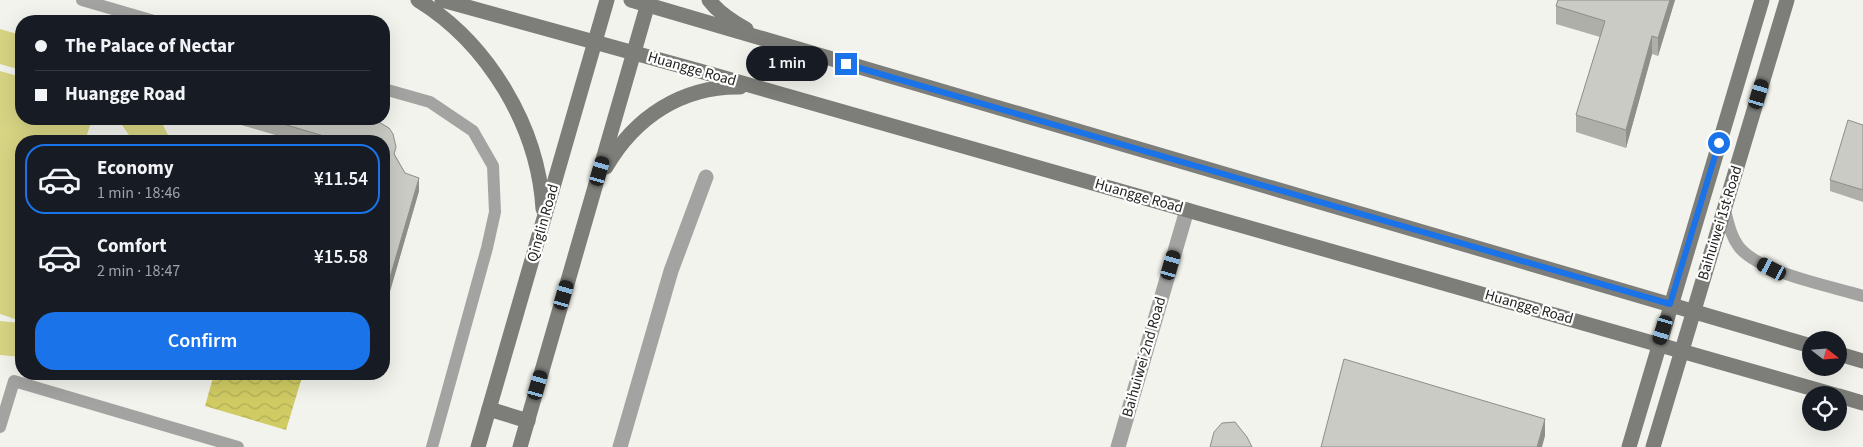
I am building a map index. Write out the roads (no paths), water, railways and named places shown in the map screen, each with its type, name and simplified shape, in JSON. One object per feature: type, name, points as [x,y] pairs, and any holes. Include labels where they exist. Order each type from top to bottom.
[{"type":"main road","points":[[418,0],[432,9],[462,35],[486,62],[503,88],[519,117],[533,156],[541,184],[544,220]]},
{"type":"main road","name":"Huangge Road","points":[[442,0],[757,87],[1803,386]]},
{"type":"main road","name":"Qinglin Road","points":[[478,447],[607,0]]},
{"type":"main road","points":[[631,0],[648,2],[770,41],[1802,343]]},
{"type":"main road","points":[[709,0],[713,6],[737,24],[770,41]]},
{"type":"main road","name":"Baihuiwei 1st Road","points":[[1629,447],[1762,0]]},
{"type":"main road","name":"Baihuiwei 1st Road","points":[[1653,447],[1787,0]]},
{"type":"main road","points":[[520,447],[648,2]]},
{"type":"main road","points":[[595,188],[614,154],[638,126],[663,106],[691,94],[725,87],[757,87]]},
{"type":"main road","points":[[1848,357],[1863,361]]},
{"type":"main road","name":"Huangge Road","points":[[1847,399],[1863,403]]},
{"type":"main road","points":[[489,409],[528,420]]},
{"type":"street","points":[[620,447],[671,271],[706,177]]},
{"type":"street","name":"Baihuiwei 2nd Road","points":[[1118,447],[1187,210]]},
{"type":"lane","points":[[82,0],[133,15]]},
{"type":"lane","points":[[390,90],[430,102],[474,131],[493,166],[495,212],[432,447]]},
{"type":"lane","points":[[1724,207],[1730,230],[1739,247],[1753,259],[1772,269],[1863,296]]},
{"type":"lane","points":[[0,427],[14,381],[238,447]]},
{"type":"water","points":[[212,380],[301,380],[286,430],[205,406]]}]
